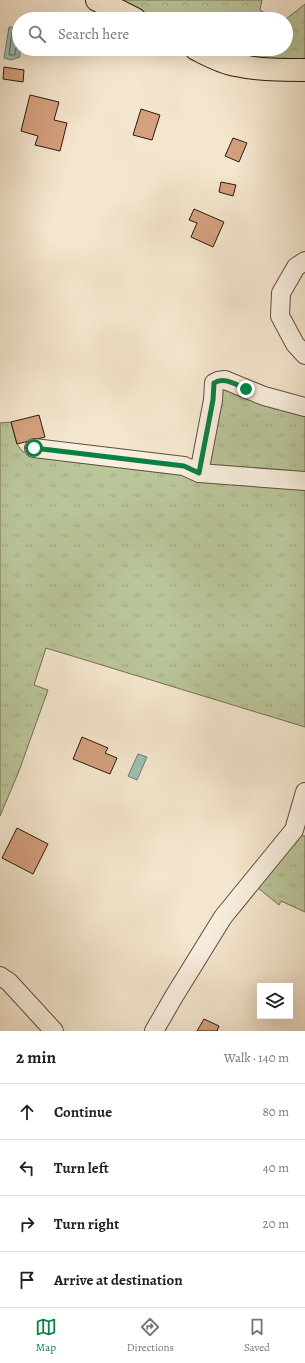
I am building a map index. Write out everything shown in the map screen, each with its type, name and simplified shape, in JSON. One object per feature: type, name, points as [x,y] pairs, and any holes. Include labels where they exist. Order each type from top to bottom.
[{"type":"main road","points":[[97,0],[121,12]]},
{"type":"main road","points":[[210,56],[235,65],[269,70],[305,70]]},
{"type":"street","points":[[305,261],[296,267],[281,293],[280,316],[295,344],[305,355]]},
{"type":"street","points":[[199,473],[213,400],[214,383],[218,380],[225,380],[264,396],[305,407]]},
{"type":"street","points":[[34,448],[184,466],[199,473],[305,481]]},
{"type":"street","points":[[154,1031],[224,917],[299,832],[305,792]]},
{"type":"street","points":[[0,976],[9,982],[54,1031]]},
{"type":"green space","points":[[121,0],[262,0],[260,10],[263,12],[143,12]]},
{"type":"green space","points":[[305,4],[305,64],[258,61],[238,56],[293,56],[293,13]]},
{"type":"green space","points":[[219,387],[305,410],[305,479],[203,469]]},
{"type":"green space","points":[[11,422],[17,444],[23,452],[305,485],[305,727],[46,648],[34,685],[48,690],[19,771],[0,816],[0,423]]},
{"type":"green space","points":[[296,835],[305,836],[305,912],[281,901],[279,905],[252,883]]},
{"type":"water","points":[[9,27],[12,27],[12,56],[20,57],[11,60],[4,58]]},
{"type":"water","points":[[138,754],[147,757],[137,780],[128,776]]},
{"type":"building","points":[[4,67],[24,70],[23,82],[3,79]]},
{"type":"building","points":[[30,95],[59,102],[54,120],[67,123],[60,151],[35,145],[38,136],[21,131]]},
{"type":"building","points":[[141,109],[160,115],[152,140],[133,135]]},
{"type":"building","points":[[233,138],[247,143],[239,162],[225,156]]},
{"type":"building","points":[[221,182],[236,185],[233,196],[219,192]]},
{"type":"building","points":[[194,209],[224,222],[213,247],[191,237],[197,223],[189,220]]},
{"type":"building","points":[[39,415],[45,437],[17,444],[11,422]]},
{"type":"building","points":[[82,737],[108,748],[105,753],[117,758],[110,774],[73,759]]},
{"type":"building","points":[[17,828],[48,844],[33,874],[2,858]]},
{"type":"building","points":[[204,1019],[219,1026],[217,1031],[197,1031]]},
{"type":"route","points":[[34,448],[184,466],[199,473],[207,436],[213,400],[214,383],[218,380],[225,380],[246,389]]}]
